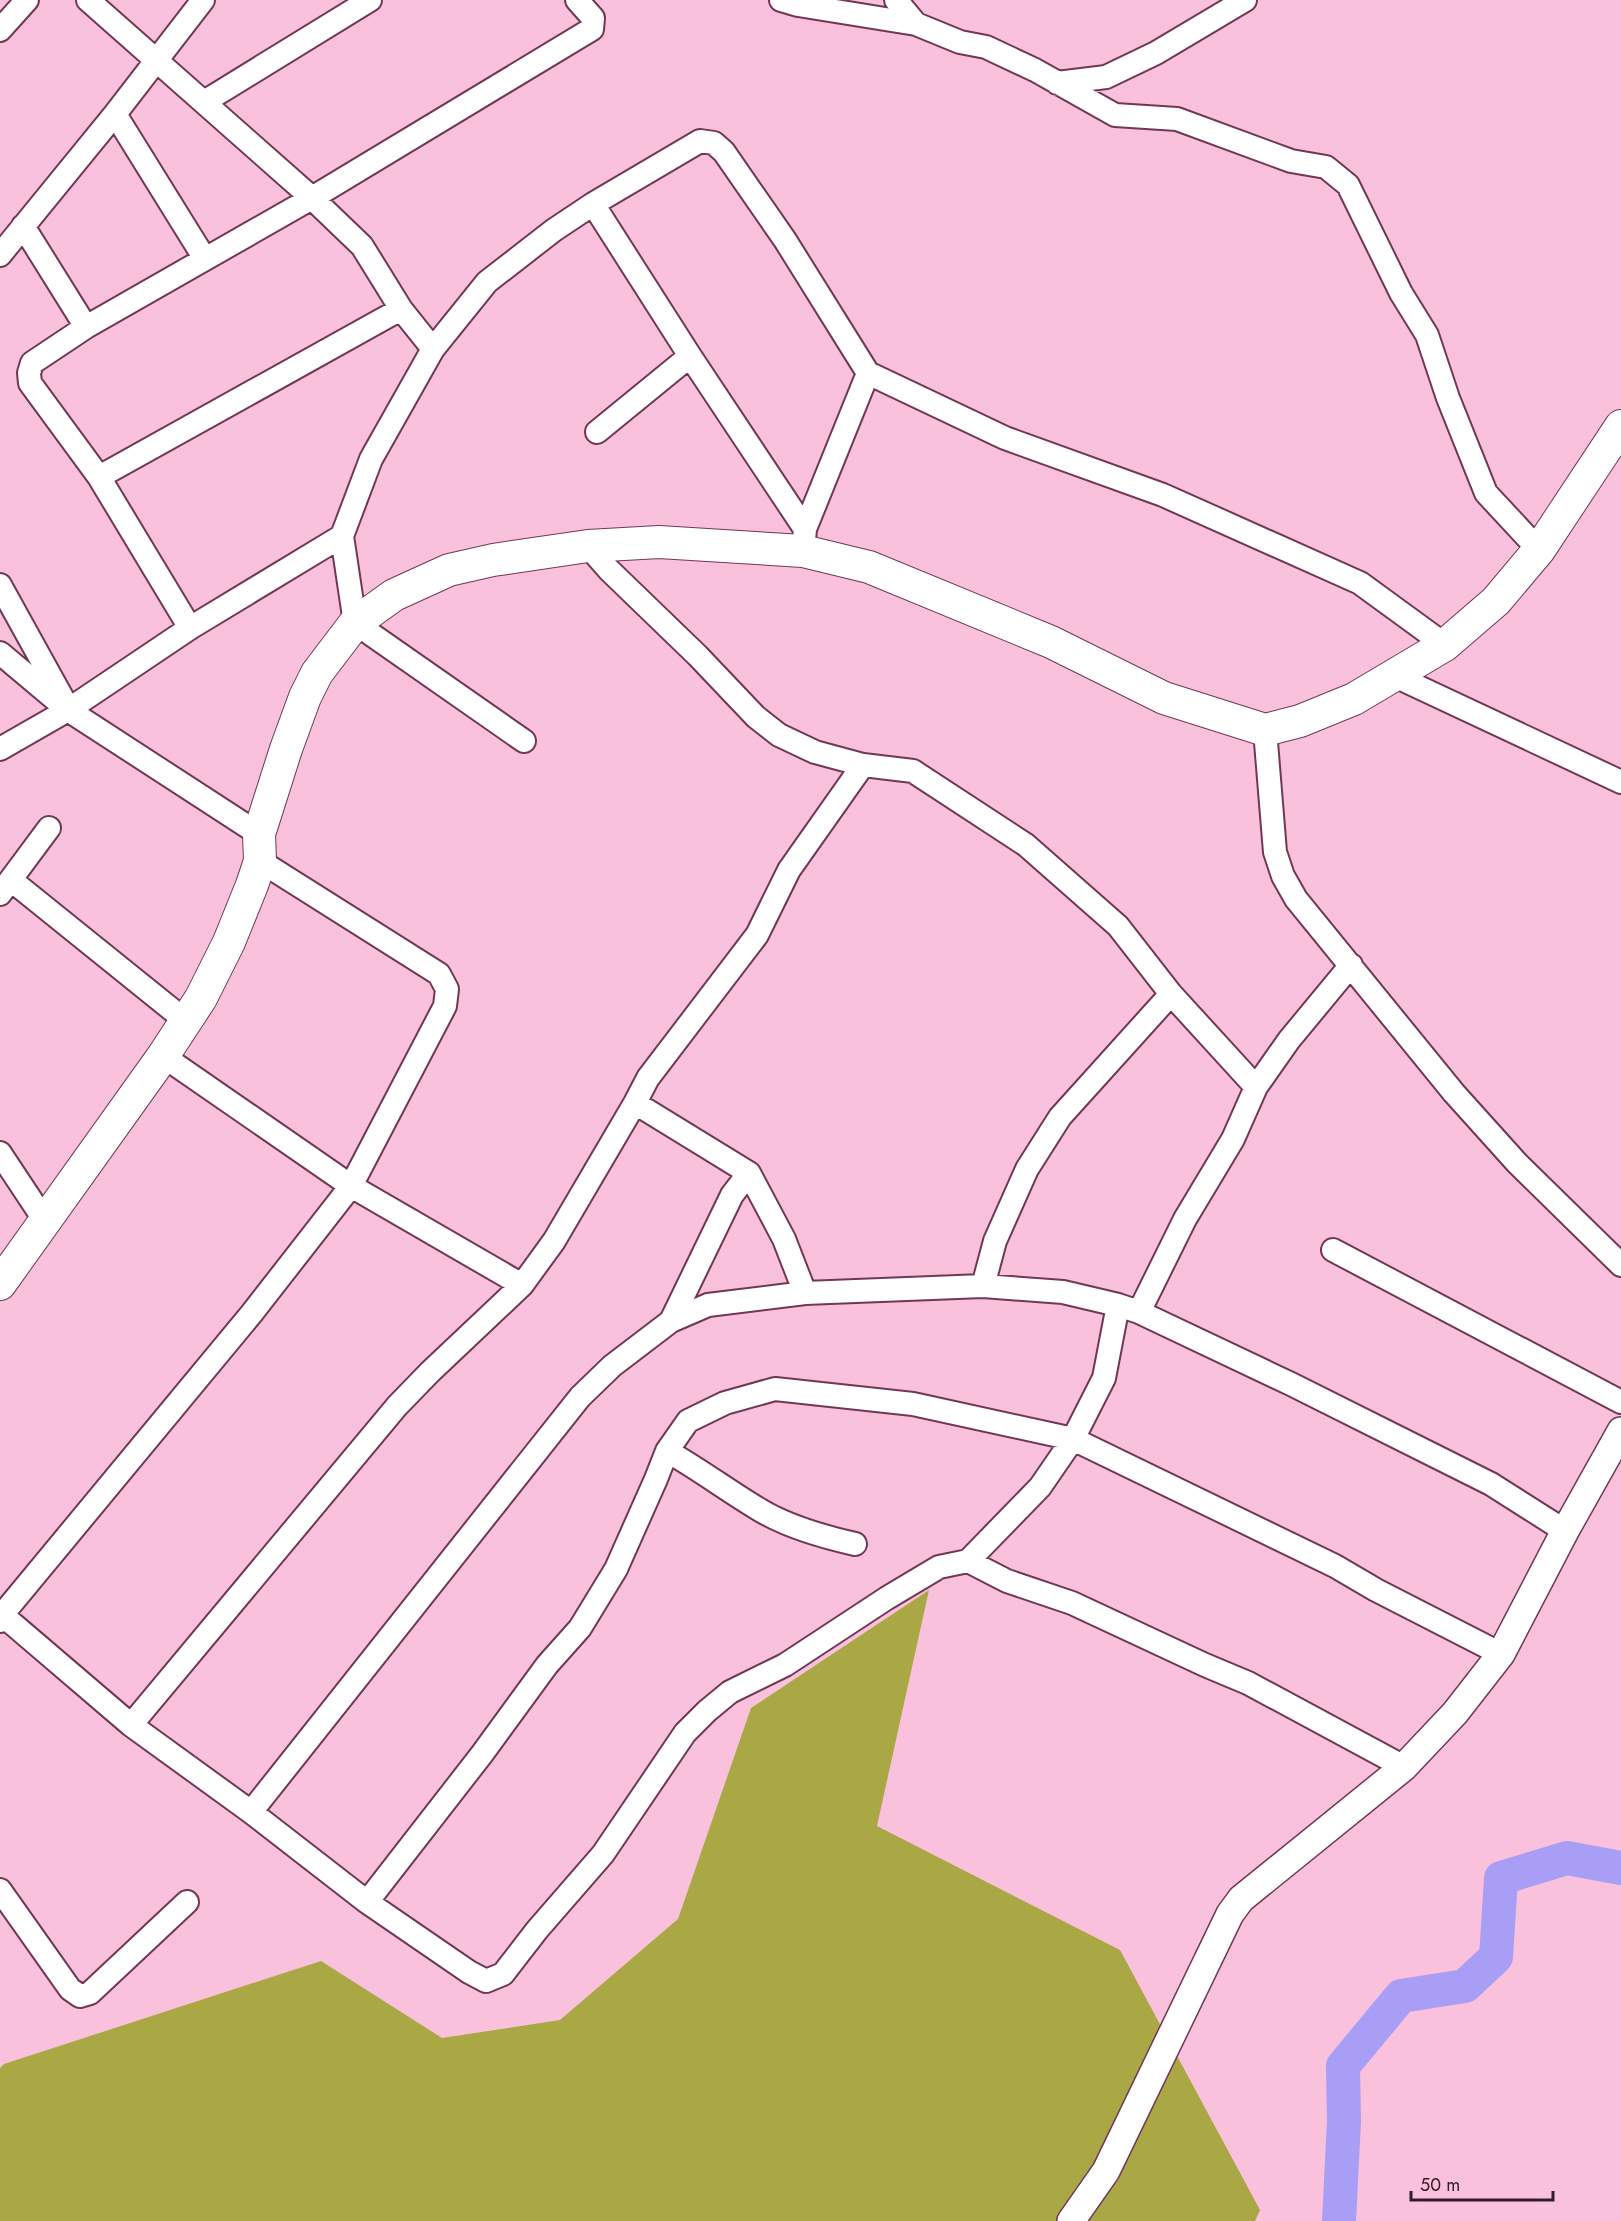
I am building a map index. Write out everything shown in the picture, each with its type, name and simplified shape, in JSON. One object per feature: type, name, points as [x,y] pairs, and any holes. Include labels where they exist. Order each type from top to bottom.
[{"type":"main road","points":[[0,1284],[163,1056],[201,998],[230,942],[260,848],[286,749],[305,697],[317,673],[355,623],[394,595],[449,570],[493,560],[588,546],[659,542],[804,540],[1051,642],[1164,698],[1265,730],[1300,721],[1354,699],[1445,645],[1496,601],[1539,550],[1621,426]]},
{"type":"street","points":[[0,30],[27,0]]},
{"type":"street","points":[[88,0],[312,198],[362,246],[400,309],[433,349]]},
{"type":"street","points":[[0,255],[115,114],[202,0]]},
{"type":"street","points":[[204,102],[370,0]]},
{"type":"street","points":[[190,628],[99,477],[30,383],[29,373],[32,363],[86,327],[312,198],[592,29],[593,18],[578,0]]},
{"type":"street","points":[[781,0],[798,5],[916,24],[960,42],[986,47],[1035,70],[1115,115],[1177,119],[1291,161],[1326,167],[1348,185],[1401,293],[1427,335],[1448,398],[1486,494],[1539,550]]},
{"type":"street","points":[[896,0],[916,24]]},
{"type":"street","points":[[1057,83],[1106,77],[1156,53],[1245,0]]},
{"type":"street","points":[[115,114],[205,259]]},
{"type":"street","points":[[524,741],[355,623],[342,536],[371,459],[433,349],[487,282],[554,230],[593,204],[700,141],[714,143],[724,152],[785,240],[868,373],[1005,438],[1163,495],[1360,583],[1445,645]]},
{"type":"street","points":[[593,204],[804,540]]},
{"type":"street","points":[[23,226],[86,327]]},
{"type":"street","points":[[99,477],[400,309]]},
{"type":"street","points":[[597,432],[690,356]]},
{"type":"street","points":[[804,540],[868,373]]},
{"type":"street","points":[[0,749],[68,710],[190,628],[342,536]]},
{"type":"street","points":[[588,546],[609,570],[698,656],[756,717],[780,735],[815,752],[863,765],[914,771],[1026,845],[1118,926],[1171,994],[1256,1087]]},
{"type":"street","points":[[0,585],[68,710]]},
{"type":"street","points":[[0,653],[68,710],[439,974],[447,989],[445,1006],[351,1186],[252,1313],[1,1616],[131,1725],[251,1812],[367,1902],[469,1972],[486,1981],[503,1974],[537,1930],[603,1854],[685,1733],[707,1711],[730,1692],[785,1665],[939,1567],[968,1561],[1040,1487],[1073,1439],[1104,1378],[1129,1308],[1233,1139],[1256,1087],[1289,1040],[1351,965]]},
{"type":"street","points":[[1395,676],[1621,782]]},
{"type":"street","points":[[1265,730],[1275,852],[1283,876],[1296,899],[1428,1064],[1495,1140],[1604,1251],[1621,1265]]},
{"type":"street","points":[[131,1725],[397,1407],[430,1372],[522,1286],[554,1241],[648,1078],[757,935],[789,870],[863,765]]},
{"type":"street","points":[[49,828],[6,887],[186,1021]]},
{"type":"street","points":[[982,1286],[995,1241],[1027,1169],[1060,1117],[1171,994]]},
{"type":"street","points":[[163,1056],[351,1186],[522,1286]]},
{"type":"street","points":[[635,1103],[749,1173],[784,1239],[805,1293]]},
{"type":"street","points":[[0,1153],[45,1221]]},
{"type":"street","points":[[671,1321],[732,1195],[749,1173]]},
{"type":"street","points":[[1333,1250],[1621,1402]]},
{"type":"street","points":[[251,1812],[580,1397],[612,1366],[671,1321],[708,1305],[805,1293],[982,1286],[1063,1293],[1129,1308],[1291,1384],[1491,1484],[1565,1531]]},
{"type":"street","points":[[367,1902],[482,1754],[547,1665],[580,1628],[616,1569],[666,1451],[688,1421],[725,1403],[775,1389],[913,1404],[1073,1439],[1335,1566],[1376,1590],[1502,1654]]},
{"type":"street","points":[[1071,2221],[1106,2171],[1230,1914],[1241,1899],[1404,1767],[1455,1713],[1502,1654],[1565,1531],[1621,1431]]},
{"type":"street","points":[[666,1451],[699,1469],[761,1511],[789,1524],[855,1545]]},
{"type":"street","points":[[968,1561],[1007,1581],[1072,1603],[1248,1683],[1404,1767]]},
{"type":"street","points":[[0,1890],[70,1989],[80,1996],[90,1993],[187,1902]]},
{"type":"shaded area","points":[[929,1590],[877,1826],[1120,1950],[1260,2210],[1255,2221],[0,2221],[0,2068],[4,2064],[321,1961],[442,2038],[560,2020],[678,1919],[751,1708]]},
{"type":"waterway","points":[[1339,2221],[1344,2121],[1343,2066],[1401,1996],[1465,1986],[1496,1957],[1501,1878],[1567,1858],[1621,1868]]}]
